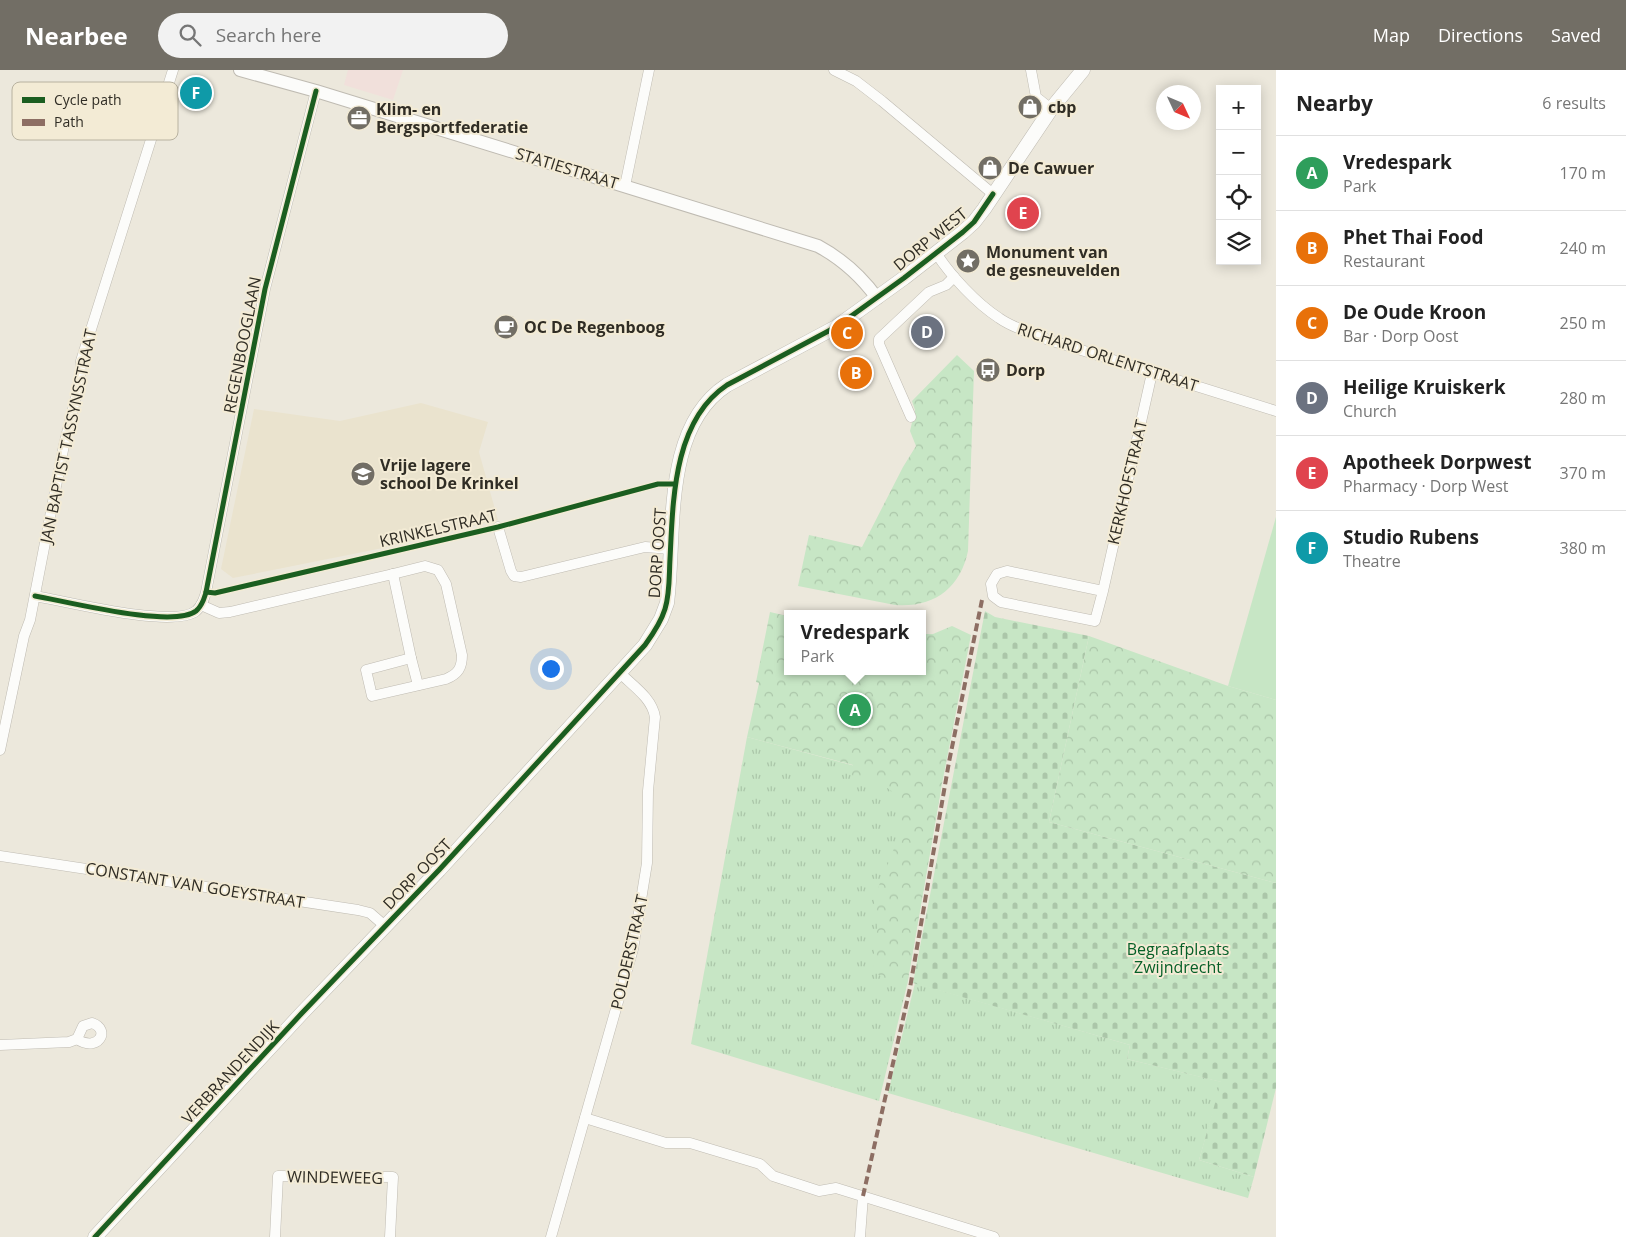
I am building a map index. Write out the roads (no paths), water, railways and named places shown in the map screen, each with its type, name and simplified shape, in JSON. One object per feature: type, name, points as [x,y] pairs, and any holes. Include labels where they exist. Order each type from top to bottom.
[{"type":"main road","name":"DORP WEST","points":[[877,298],[974,222],[1051,109],[1083,70]]},
{"type":"main road","name":"DORP OOST","points":[[385,926],[620,673],[645,645],[661,620],[668,598],[675,484],[690,432],[699,411],[714,393],[836,327],[877,298]]},
{"type":"main road","name":"VERBRANDENDIJK","points":[[95,1237],[385,926]]},
{"type":"street","name":"JAN BAPTIST TASSYNSSTRAAT","points":[[170,82],[174,70]]},
{"type":"street","name":"STATIESTRAAT","points":[[240,70],[316,91],[818,246],[832,254],[863,279],[877,298]]},
{"type":"street","points":[[625,186],[649,70]]},
{"type":"street","points":[[834,70],[856,81],[993,194]]},
{"type":"street","points":[[1031,70],[1036,97],[1051,109]]},
{"type":"street","name":"REGENBOOGLAAN","points":[[201,605],[207,587],[265,289],[316,91]]},
{"type":"street","name":"JAN BAPTIST TASSYNSSTRAAT","points":[[0,750],[24,636],[30,620],[64,445],[80,381],[81,361],[152,140]]},
{"type":"street","name":"RICHARD ORLENTSTRAAT","points":[[936,253],[954,277],[990,311],[1010,324],[1046,339],[1276,411]]},
{"type":"street","points":[[911,417],[879,344],[879,339],[928,292],[946,285],[954,277]]},
{"type":"street","name":"KERKHOFSTRAAT","points":[[1103,591],[1007,571],[997,574],[991,584],[993,596],[1000,602],[1095,621],[1103,591],[1152,373]]},
{"type":"street","points":[[498,527],[511,571],[514,576],[521,577],[645,547],[671,550]]},
{"type":"street","points":[[35,596],[147,617],[168,617],[191,614],[201,605],[219,613],[230,612],[425,566],[438,570],[446,584],[462,655],[460,670],[454,676],[446,679],[372,696],[366,670],[410,658]]},
{"type":"street","points":[[393,574],[410,658],[418,685]]},
{"type":"street","name":"POLDERSTRAAT","points":[[551,1237],[633,949],[647,864],[648,791],[655,717],[650,703],[620,673]]},
{"type":"street","name":"CONSTANT VAN GOEYSTRAAT","points":[[0,856],[358,910],[370,913],[385,926]]},
{"type":"street","points":[[0,1045],[69,1042],[77,1039]]},
{"type":"street","points":[[585,1118],[666,1143],[690,1143],[760,1164],[774,1176],[819,1191],[836,1188],[994,1237]]},
{"type":"street","name":"WINDEWEEG","points":[[275,1237],[278,1176],[393,1177],[390,1237]]},
{"type":"street","points":[[860,1237],[863,1196]]},
{"type":"place","name":"Studio Rubens","points":[[196,93]]},
{"type":"place","name":"cbp","points":[[1030,107]]},
{"type":"place","name":"Klim- en Bergsportfederatie","points":[[359,118]]},
{"type":"place","name":"De Cawuer","points":[[990,168]]},
{"type":"place","name":"Apotheek Dorpwest","points":[[1023,213]]},
{"type":"place","name":"Monument van de gesneuvelden","points":[[968,261]]},
{"type":"place","name":"OC De Regenboog","points":[[506,327]]},
{"type":"place","name":"Heilige Kruiskerk","points":[[927,332]]},
{"type":"place","name":"De Oude Kroon","points":[[847,333]]},
{"type":"place","name":"Dorp","points":[[988,370]]},
{"type":"place","name":"Phet Thai Food","points":[[856,373]]},
{"type":"place","name":"Vrije lagere school De Krinkel","points":[[363,474]]},
{"type":"place","name":"Vredespark","points":[[855,710]]},
{"type":"park label","name":"Begraafplaats Zwijndrecht","points":[[1178,958]]}]
